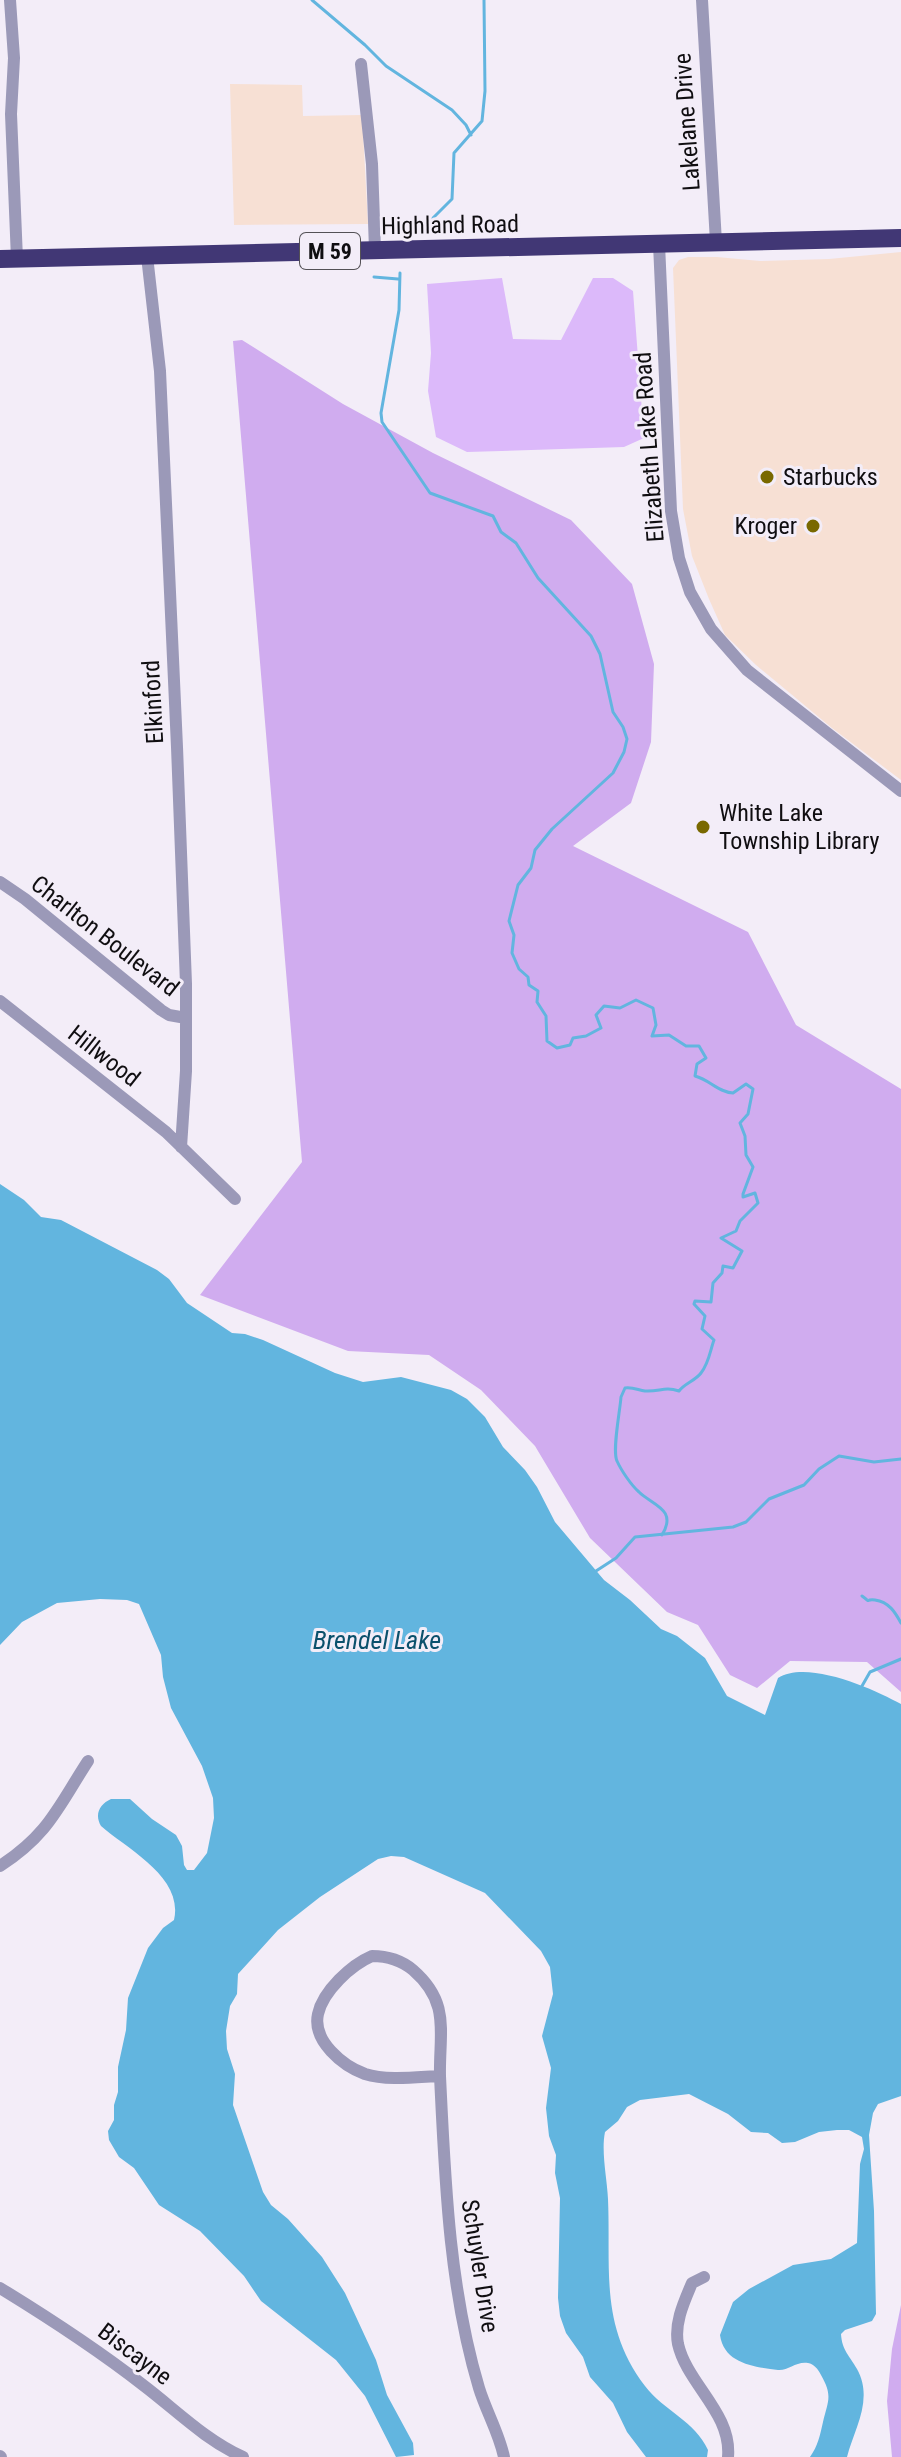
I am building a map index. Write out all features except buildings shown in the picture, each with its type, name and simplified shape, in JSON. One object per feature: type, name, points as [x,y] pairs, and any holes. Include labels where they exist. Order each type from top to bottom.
[{"type":"highway","name":"Highland Road","points":[[9,259],[901,238]]},
{"type":"street","points":[[9,259],[14,58],[10,0]]},
{"type":"street","name":"Lakelane Drive","points":[[702,0],[716,242]]},
{"type":"street","points":[[361,64],[372,164],[375,250]]},
{"type":"street","name":"Elizabeth Lake Road","points":[[659,244],[671,511],[679,558],[690,592],[711,629],[747,670],[901,791]]},
{"type":"street","name":"Elkinford","points":[[147,256],[160,371],[177,731],[186,1018],[181,1147]]},
{"type":"street","name":"Charlton Boulevard","points":[[0,882],[161,1010],[186,1018]]},
{"type":"street","name":"Hillwood","points":[[0,1001],[181,1147],[235,1199]]},
{"type":"street","points":[[0,1866],[46,1830],[88,1761]]},
{"type":"street","name":"Schuyler Drive","points":[[440,2076],[368,2075],[347,2066],[332,2053],[320,2033],[317,2016],[325,1999],[358,1962],[372,1956],[393,1958],[405,1963],[427,1982],[437,1999],[441,2021],[440,2076],[447,2213],[455,2276],[478,2388],[504,2457]]},
{"type":"street","points":[[704,2277],[692,2283],[680,2313],[678,2344],[727,2435],[728,2457]]},
{"type":"street","name":"Biscayne","points":[[0,2288],[132,2377],[208,2438],[243,2457]]},
{"type":"shaded area","points":[[230,84],[302,85],[303,116],[362,115],[368,224],[234,225]]},
{"type":"shaded area","points":[[901,252],[901,780],[832,728],[725,635],[692,556],[683,509],[673,268],[679,260],[688,257],[760,261]]},
{"type":"shaded area","points":[[502,278],[513,339],[561,340],[593,278],[613,278],[633,291],[644,438],[624,447],[467,452],[436,437],[428,391],[431,353],[427,284]]},
{"type":"shaded area","points":[[242,340],[343,404],[433,453],[571,520],[632,584],[654,664],[651,742],[631,803],[573,846],[748,932],[796,1025],[901,1089],[901,1692],[867,1662],[790,1661],[757,1688],[730,1675],[698,1625],[667,1612],[590,1538],[535,1446],[481,1390],[429,1355],[348,1351],[200,1295],[302,1162],[233,341]]},
{"type":"shaded area","points":[[901,2305],[901,2457],[892,2457],[887,2401],[892,2349]]},
{"type":"water","name":"Brendel Lake","points":[[0,1184],[24,1200],[41,1217],[61,1220],[157,1270],[169,1279],[187,1303],[232,1333],[263,1340],[335,1373],[363,1382],[401,1377],[451,1390],[467,1399],[485,1417],[503,1447],[525,1470],[555,1522],[604,1580],[661,1629],[677,1636],[705,1658],[727,1696],[765,1715],[778,1678],[806,1672],[858,1684],[901,1704],[901,2096],[878,2104],[869,2135],[876,2314],[872,2321],[841,2334],[864,2392],[861,2414],[847,2457],[810,2457],[818,2440],[828,2398],[825,2382],[816,2367],[804,2363],[782,2370],[742,2362],[728,2352],[720,2335],[733,2302],[749,2289],[793,2265],[831,2259],[857,2243],[860,2164],[864,2149],[862,2137],[849,2130],[837,2130],[782,2143],[768,2133],[751,2132],[728,2114],[689,2094],[640,2100],[627,2107],[618,2121],[605,2132],[610,2296],[620,2341],[645,2386],[695,2431],[708,2450],[707,2457],[646,2457],[627,2432],[613,2403],[590,2377],[583,2357],[566,2333],[560,2316],[560,2198],[555,2173],[556,2155],[549,2136],[546,2108],[551,2068],[542,2036],[553,1994],[550,1967],[541,1951],[485,1893],[404,1857],[378,1859],[320,1897],[278,1930],[238,1974],[237,1994],[230,2006],[226,2031],[227,2049],[235,2074],[233,2105],[263,2192],[271,2205],[322,2257],[345,2293],[376,2360],[387,2395],[413,2443],[414,2455],[396,2457],[365,2396],[336,2360],[261,2301],[244,2276],[200,2231],[159,2205],[134,2168],[119,2157],[109,2140],[108,2131],[114,2120],[128,1998],[148,1948],[163,1928],[174,1920],[175,1905],[162,1877],[101,1826],[98,1814],[111,1799],[130,1799],[176,1835],[182,1846],[184,1865],[187,1870],[194,1870],[207,1853],[214,1818],[213,1798],[202,1766],[171,1708],[161,1655],[139,1604],[127,1600],[100,1599],[57,1603],[22,1622],[0,1645]]},
{"type":"waterway","points":[[312,0],[386,66],[452,110],[471,135]]},
{"type":"waterway","points":[[426,225],[452,199],[454,153],[482,121],[485,91],[484,0]]},
{"type":"waterway","points":[[400,273],[399,310],[382,422],[430,493],[493,516],[501,532],[516,543],[538,578],[591,636],[600,654],[613,712],[627,739],[613,773],[552,829],[535,850],[531,868],[518,885],[509,921],[514,935],[512,953],[519,969],[528,977],[529,985],[538,991],[537,1002],[546,1016],[547,1041],[557,1048],[570,1045],[573,1038],[586,1036],[601,1028],[596,1015],[604,1006],[620,1008],[636,1000],[653,1008],[656,1025],[652,1036],[669,1035],[686,1046],[699,1046],[706,1058],[697,1064],[695,1076],[728,1092],[733,1093],[746,1084],[753,1089],[748,1114],[740,1123],[745,1136],[746,1155],[753,1167],[743,1197],[755,1193],[758,1203],[740,1221],[736,1231],[721,1238],[742,1251],[733,1268],[723,1266],[722,1273],[713,1283],[711,1302],[695,1301],[694,1304],[705,1316],[702,1329],[714,1340],[706,1365],[699,1376],[679,1391],[625,1388],[621,1397],[617,1461],[636,1489],[665,1513],[667,1519],[662,1535]]},
{"type":"waterway","points":[[374,277],[398,279]]},
{"type":"waterway","points":[[596,1571],[616,1558],[635,1537],[733,1527],[746,1522],[769,1499],[804,1485],[819,1469],[839,1456],[874,1462],[901,1459]]},
{"type":"waterway","points":[[862,1596],[868,1601],[888,1605],[901,1623]]},
{"type":"waterway","points":[[862,1686],[870,1672],[901,1659]]},
{"type":"place","name":"Starbucks","points":[[767,477]]},
{"type":"place","name":"Kroger","points":[[813,526]]},
{"type":"place","name":"White Lake Township Library","points":[[703,827]]}]
